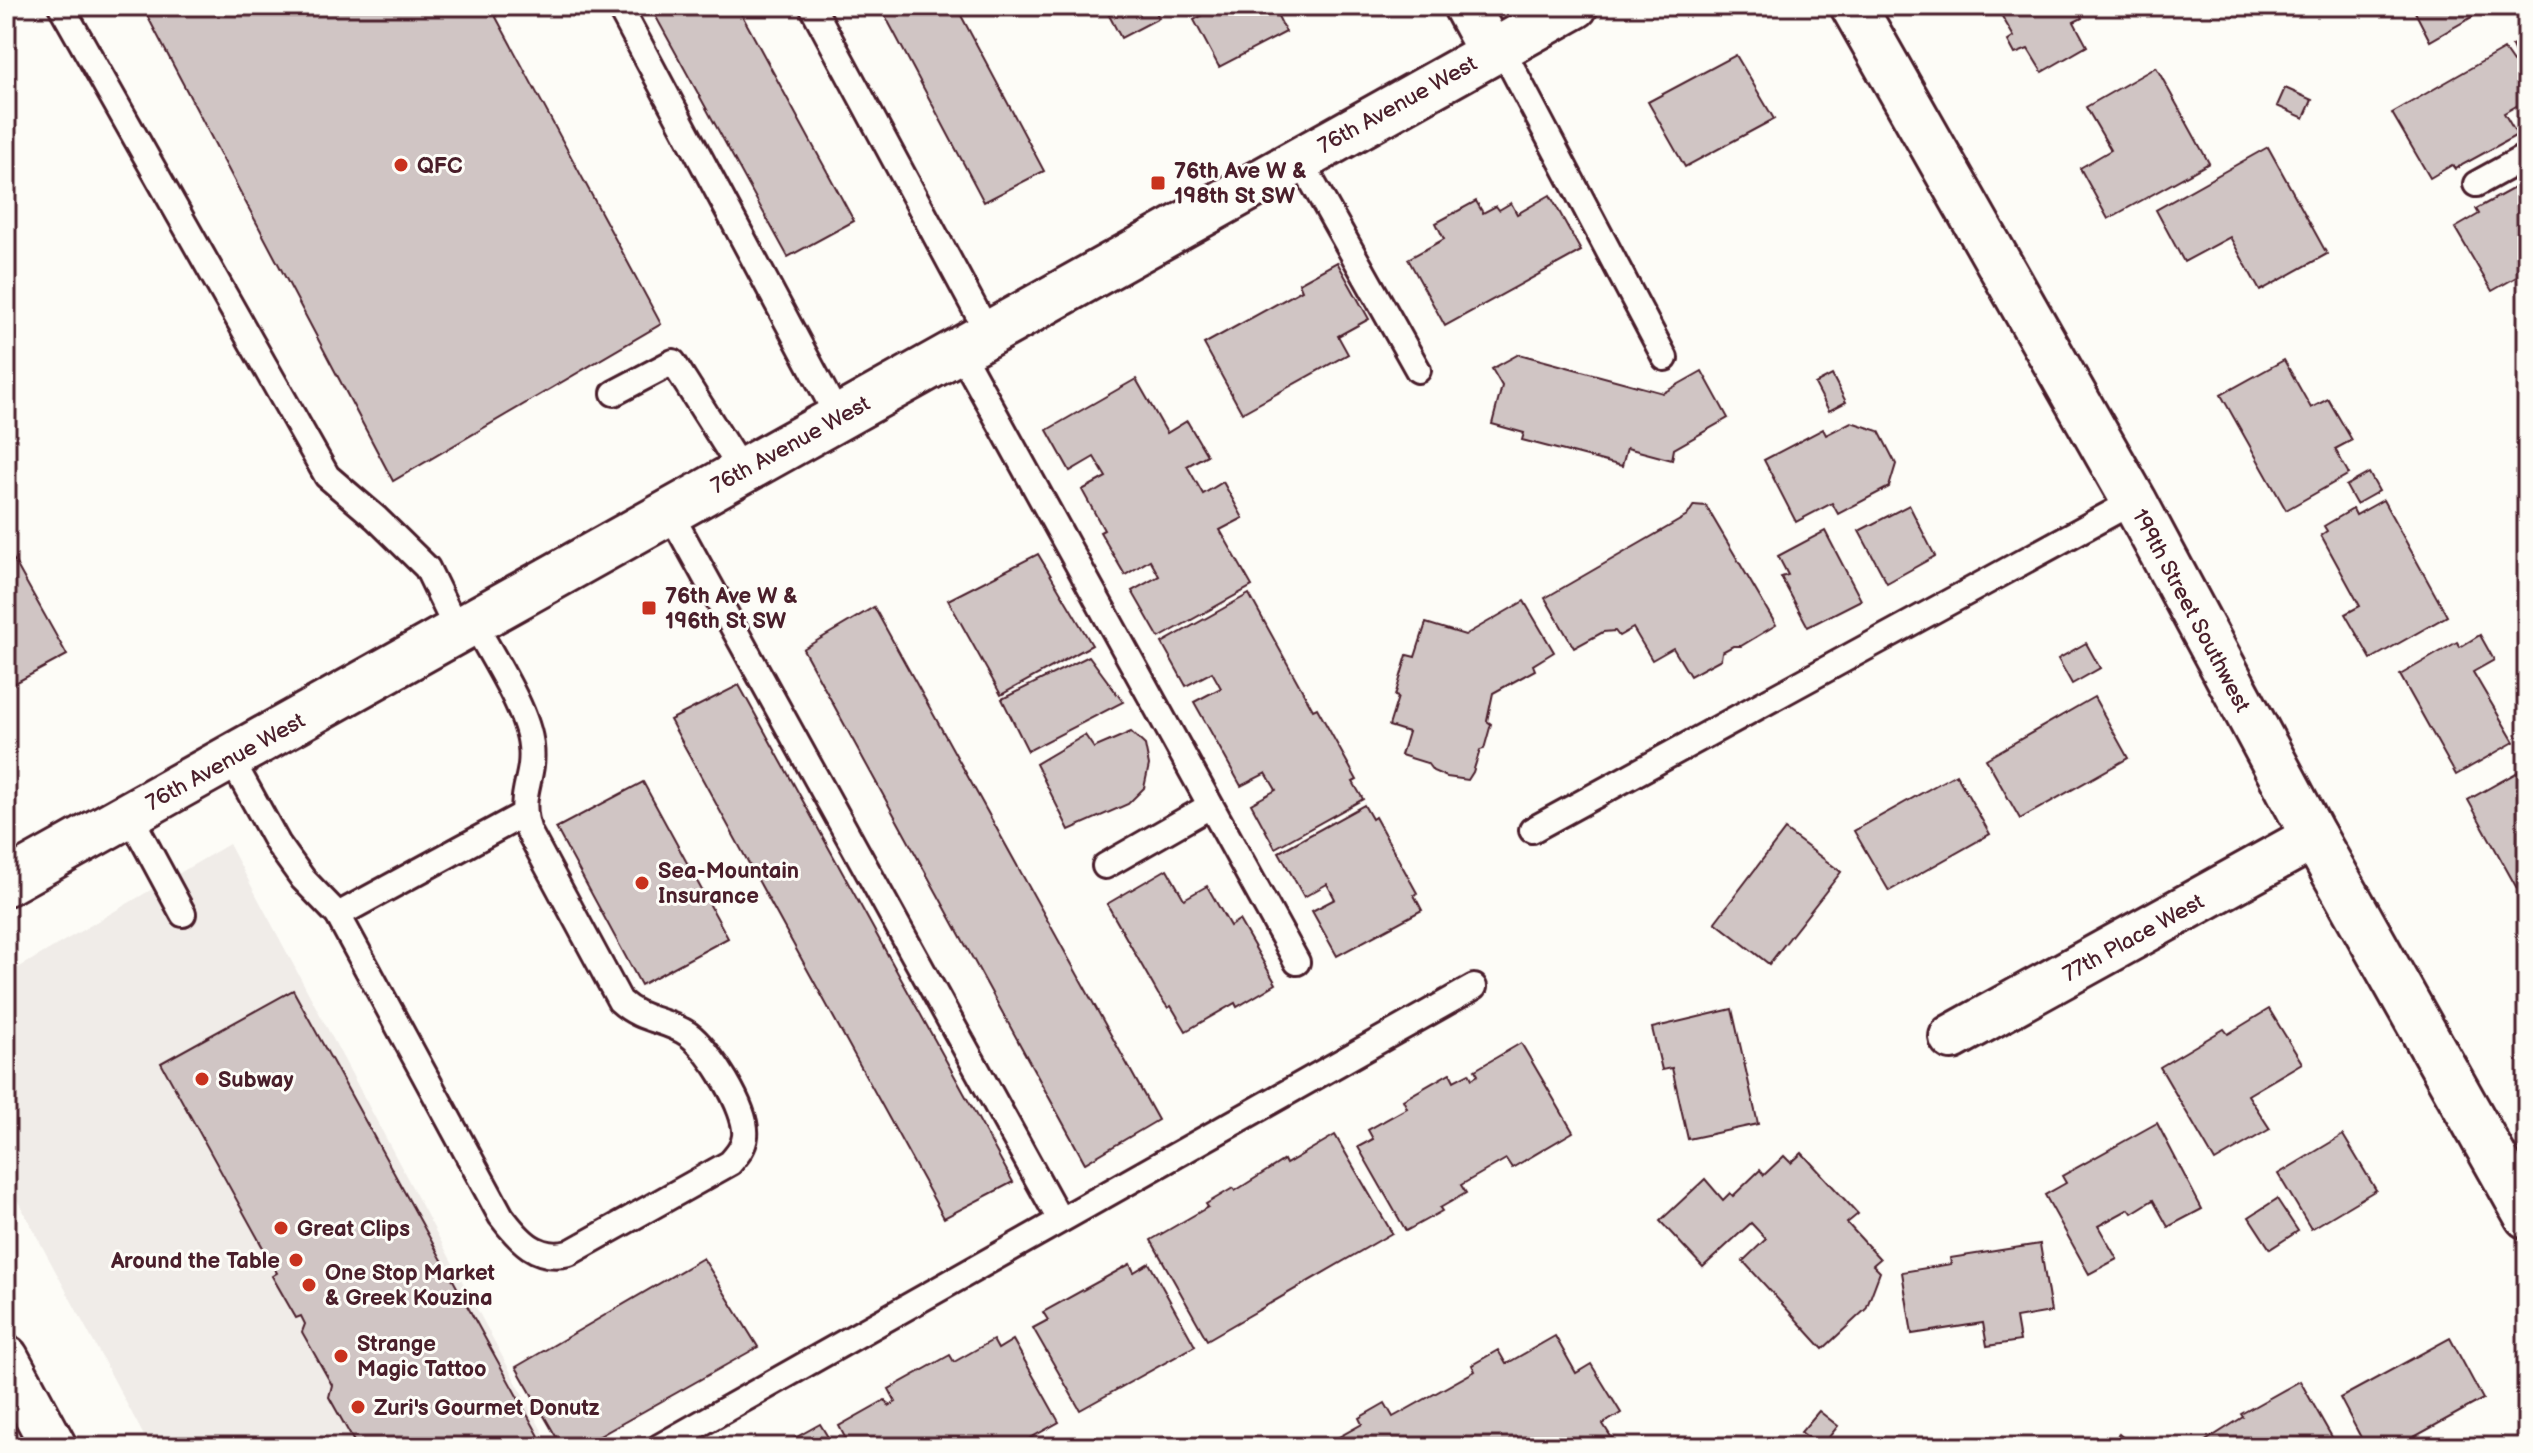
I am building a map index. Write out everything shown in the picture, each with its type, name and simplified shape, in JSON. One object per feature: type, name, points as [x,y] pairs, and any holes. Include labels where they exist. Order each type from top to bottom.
[{"type":"street","points":[[1466,6],[1496,50]]},
{"type":"street","name":"76th Avenue West","points":[[6,883],[1575,6]]},
{"type":"street","name":"199th Street Southwest","points":[[1853,6],[2134,501],[2314,837],[2527,1216]]},
{"type":"street","name":"77th Place West","points":[[1952,1037],[2314,837]]},
{"type":"street","points":[[6,1358],[54,1447]]},
{"type":"lane","points":[[61,6],[327,476],[427,568],[523,717],[531,742],[532,768],[524,794],[524,814],[529,832],[620,1001],[634,1013],[675,1026],[706,1051],[745,1123],[744,1144],[730,1163],[583,1246],[555,1256],[533,1250],[510,1229],[338,915],[303,879],[278,844],[231,759]]},
{"type":"lane","points":[[619,6],[838,417]]},
{"type":"lane","points":[[812,6],[973,341],[1210,806],[1297,962]]},
{"type":"lane","points":[[1496,50],[1665,358]]},
{"type":"lane","points":[[2476,184],[2527,156]]},
{"type":"lane","points":[[1299,158],[1418,370]]},
{"type":"lane","points":[[614,393],[673,362],[742,471]]},
{"type":"lane","points":[[1532,830],[2134,501]]},
{"type":"lane","points":[[669,511],[1060,1220]]},
{"type":"lane","points":[[1105,866],[1210,806]]},
{"type":"lane","points":[[129,814],[183,914]]},
{"type":"lane","points":[[338,915],[524,814]]},
{"type":"lane","points":[[659,1447],[1474,987]]},
{"type":"shaded area","points":[[229,844],[548,1442],[539,1447],[150,1447],[6,1179],[6,975]]},
{"type":"building","name":"QFC","points":[[142,6],[490,6],[661,324],[393,481]]},
{"type":"building","points":[[650,6],[737,6],[854,221],[788,257]]},
{"type":"building","points":[[880,6],[956,6],[1044,171],[984,202]]},
{"type":"building","points":[[1104,6],[1153,6],[1159,18],[1121,38]]},
{"type":"building","points":[[1196,6],[1273,6],[1286,32],[1219,67],[1194,20],[1201,16]]},
{"type":"building","points":[[1996,6],[2075,6],[2082,18],[2074,22],[2087,46],[2042,72],[2028,49],[2015,54],[2008,41],[2014,37]]},
{"type":"building","points":[[2412,6],[2491,6],[2430,41]]},
{"type":"building","points":[[2527,37],[2527,100],[2504,113],[2517,135],[2455,169],[2452,165],[2430,178],[2392,113],[2504,49],[2513,62],[2518,59],[2512,46]]},
{"type":"building","points":[[1736,55],[1774,119],[1685,167],[1648,102]]},
{"type":"building","points":[[2156,67],[2209,163],[2108,219],[2080,168],[2111,150],[2086,107]]},
{"type":"building","points":[[2285,88],[2312,100],[2304,118],[2277,106]]},
{"type":"building","points":[[2268,147],[2327,254],[2260,291],[2230,237],[2184,262],[2156,210]]},
{"type":"building","points":[[2527,181],[2527,271],[2492,291],[2455,228],[2479,214],[2476,209]]},
{"type":"building","points":[[1550,195],[1581,251],[1445,326],[1408,259],[1444,239],[1436,223],[1476,201],[1483,213],[1496,206],[1499,210],[1511,203],[1517,214]]},
{"type":"building","points":[[1337,262],[1369,319],[1338,336],[1348,354],[1242,413],[1204,344],[1302,290],[1299,283]]},
{"type":"building","points":[[1519,354],[1663,393],[1702,371],[1728,418],[1674,449],[1672,460],[1627,448],[1622,466],[1522,440],[1524,433],[1492,424],[1502,386],[1492,369]]},
{"type":"building","points":[[2284,360],[2311,408],[2328,399],[2352,440],[2335,449],[2349,474],[2286,510],[2221,395]]},
{"type":"building","points":[[1832,375],[1846,402],[1829,411],[1815,384]]},
{"type":"building","points":[[1136,379],[1167,433],[1187,421],[1207,455],[1187,466],[1203,494],[1223,482],[1243,518],[1220,530],[1252,586],[1159,638],[1132,591],[1159,576],[1150,560],[1125,575],[1100,532],[1104,530],[1082,490],[1106,477],[1094,457],[1070,471],[1047,430]]},
{"type":"building","points":[[1851,422],[1879,431],[1896,464],[1889,487],[1838,514],[1832,503],[1796,522],[1764,460],[1823,429],[1826,435]]},
{"type":"building","points":[[2369,473],[2379,491],[2356,504],[2346,486]]},
{"type":"building","points":[[2383,500],[2447,616],[2371,659],[2345,614],[2360,606],[2321,535],[2327,531],[2324,526],[2353,509],[2356,515]]},
{"type":"building","points":[[1694,505],[1706,506],[1776,625],[1741,646],[1733,646],[1722,652],[1721,659],[1690,676],[1673,648],[1652,660],[1633,628],[1619,636],[1615,631],[1603,632],[1574,648],[1545,598],[1687,516]]},
{"type":"building","points":[[1909,505],[1935,556],[1887,583],[1859,531]]},
{"type":"building","points":[[1825,531],[1861,600],[1808,627],[1781,577],[1788,575],[1778,556]]},
{"type":"building","points":[[6,546],[67,655],[6,688]]},
{"type":"building","points":[[1038,554],[1092,645],[1001,695],[948,600]]},
{"type":"building","points":[[1249,594],[1313,710],[1317,708],[1357,780],[1353,782],[1363,799],[1275,848],[1251,804],[1276,790],[1266,773],[1241,786],[1194,702],[1221,688],[1212,672],[1186,686],[1162,643]]},
{"type":"building","points":[[1524,601],[1554,652],[1533,665],[1535,670],[1493,693],[1487,721],[1491,724],[1484,749],[1480,750],[1468,780],[1447,777],[1433,771],[1427,763],[1401,755],[1408,732],[1389,726],[1407,655],[1415,657],[1426,623],[1465,635]]},
{"type":"building","points":[[874,607],[1158,1120],[1085,1163],[803,649]]},
{"type":"building","points":[[2480,635],[2494,660],[2473,672],[2514,742],[2456,775],[2400,675],[2457,642],[2460,647]]},
{"type":"building","points":[[2086,643],[2100,668],[2072,684],[2058,659]]},
{"type":"building","points":[[1089,656],[1123,702],[1028,751],[1002,699]]},
{"type":"building","points":[[739,685],[1013,1182],[944,1218],[670,720]]},
{"type":"building","points":[[2094,697],[2128,758],[2020,819],[1986,759]]},
{"type":"building","points":[[1131,732],[1145,745],[1149,765],[1144,788],[1128,804],[1069,830],[1036,764],[1085,735],[1094,748]]},
{"type":"building","points":[[2527,767],[2527,899],[2524,901],[2468,800]]},
{"type":"building","points":[[1956,774],[1990,834],[1889,891],[1854,831]]},
{"type":"building","name":"Sea-Mountain Insurance","points":[[643,782],[728,938],[641,985],[556,828]]},
{"type":"building","points":[[1364,805],[1372,819],[1375,817],[1417,893],[1414,895],[1422,910],[1337,956],[1312,911],[1335,899],[1327,884],[1304,897],[1279,852]]},
{"type":"building","points":[[1785,830],[1841,872],[1769,964],[1715,922]]},
{"type":"building","points":[[1167,869],[1184,899],[1207,886],[1230,926],[1239,920],[1276,984],[1186,1031],[1171,1006],[1168,1008],[1158,994],[1107,904]]},
{"type":"building","points":[[293,990],[539,1436],[518,1447],[357,1447],[329,1397],[332,1385],[302,1332],[305,1324],[301,1316],[296,1318],[272,1276],[277,1273],[161,1063]]},
{"type":"building","points":[[1732,1009],[1758,1124],[1688,1139],[1672,1068],[1662,1070],[1652,1028]]},
{"type":"building","points":[[2269,1009],[2302,1063],[2248,1095],[2270,1129],[2215,1161],[2160,1067],[2224,1029],[2228,1034]]},
{"type":"building","points":[[1521,1043],[1573,1132],[1512,1168],[1506,1159],[1461,1185],[1466,1193],[1406,1231],[1358,1147],[1373,1139],[1368,1130],[1407,1108],[1403,1100],[1450,1073],[1454,1081],[1469,1073],[1472,1079],[1478,1075],[1475,1070]]},
{"type":"building","points":[[2157,1123],[2202,1209],[2168,1227],[2153,1200],[2132,1213],[2129,1209],[2098,1226],[2117,1259],[2089,1274],[2045,1195],[2066,1183],[2062,1176]]},
{"type":"building","points":[[1335,1135],[1392,1233],[1207,1340],[1151,1240],[1208,1207],[1206,1204],[1233,1188],[1235,1191],[1284,1160],[1286,1164]]},
{"type":"building","points":[[2343,1135],[2376,1190],[2311,1229],[2278,1174]]},
{"type":"building","points":[[1802,1153],[1858,1214],[1847,1223],[1880,1259],[1873,1265],[1880,1272],[1866,1309],[1823,1349],[1743,1261],[1766,1239],[1751,1223],[1703,1267],[1660,1221],[1705,1179],[1723,1200],[1730,1193],[1733,1196],[1760,1170],[1764,1175],[1784,1156],[1791,1163]]},
{"type":"building","points":[[2277,1199],[2298,1231],[2270,1249],[2249,1217]]},
{"type":"building","points":[[2040,1244],[2051,1312],[2016,1318],[2020,1341],[1987,1346],[1983,1323],[1912,1334],[1902,1272],[1951,1264],[1950,1258]]},
{"type":"building","points":[[703,1258],[758,1347],[580,1447],[562,1447],[516,1367]]},
{"type":"building","points":[[1149,1263],[1195,1346],[1080,1410],[1033,1328],[1048,1320],[1043,1312],[1130,1264],[1134,1272]]},
{"type":"building","points":[[1555,1336],[1576,1373],[1591,1364],[1621,1413],[1603,1424],[1613,1440],[1600,1447],[1321,1447],[1362,1424],[1359,1418],[1385,1403],[1393,1417],[1475,1371],[1472,1365],[1498,1350],[1506,1364]]},
{"type":"building","points":[[2450,1338],[2483,1399],[2396,1447],[2366,1447],[2340,1398]]},
{"type":"building","points":[[993,1340],[998,1349],[1013,1340],[1059,1422],[1014,1447],[850,1447],[839,1426],[885,1400],[889,1406],[896,1402],[889,1389],[950,1355],[954,1362]]},
{"type":"building","points":[[2300,1381],[2333,1439],[2320,1447],[2196,1447],[2243,1417],[2241,1414]]},
{"type":"building","points":[[1819,1411],[1838,1426],[1821,1447],[1801,1432]]},
{"type":"building","points":[[820,1424],[834,1447],[779,1447]]},
{"type":"building","points":[[2119,1434],[2134,1447],[2108,1447]]},
{"type":"place","name":"QFC","points":[[401,165]]},
{"type":"place","name":"76th Ave W & 198th St SW","points":[[1158,183]]},
{"type":"place","name":"76th Ave W & 196th St SW","points":[[649,608]]},
{"type":"place","name":"Sea-Mountain Insurance","points":[[642,883]]},
{"type":"place","name":"Subway","points":[[202,1079]]},
{"type":"place","name":"Great Clips","points":[[281,1228]]},
{"type":"place","name":"Around the Table","points":[[296,1260]]},
{"type":"place","name":"One Stop Market & Greek Kouzina","points":[[309,1285]]},
{"type":"place","name":"Strange Magic Tattoo","points":[[341,1356]]},
{"type":"place","name":"Zuri's Gourmet Donutz","points":[[358,1407]]}]
